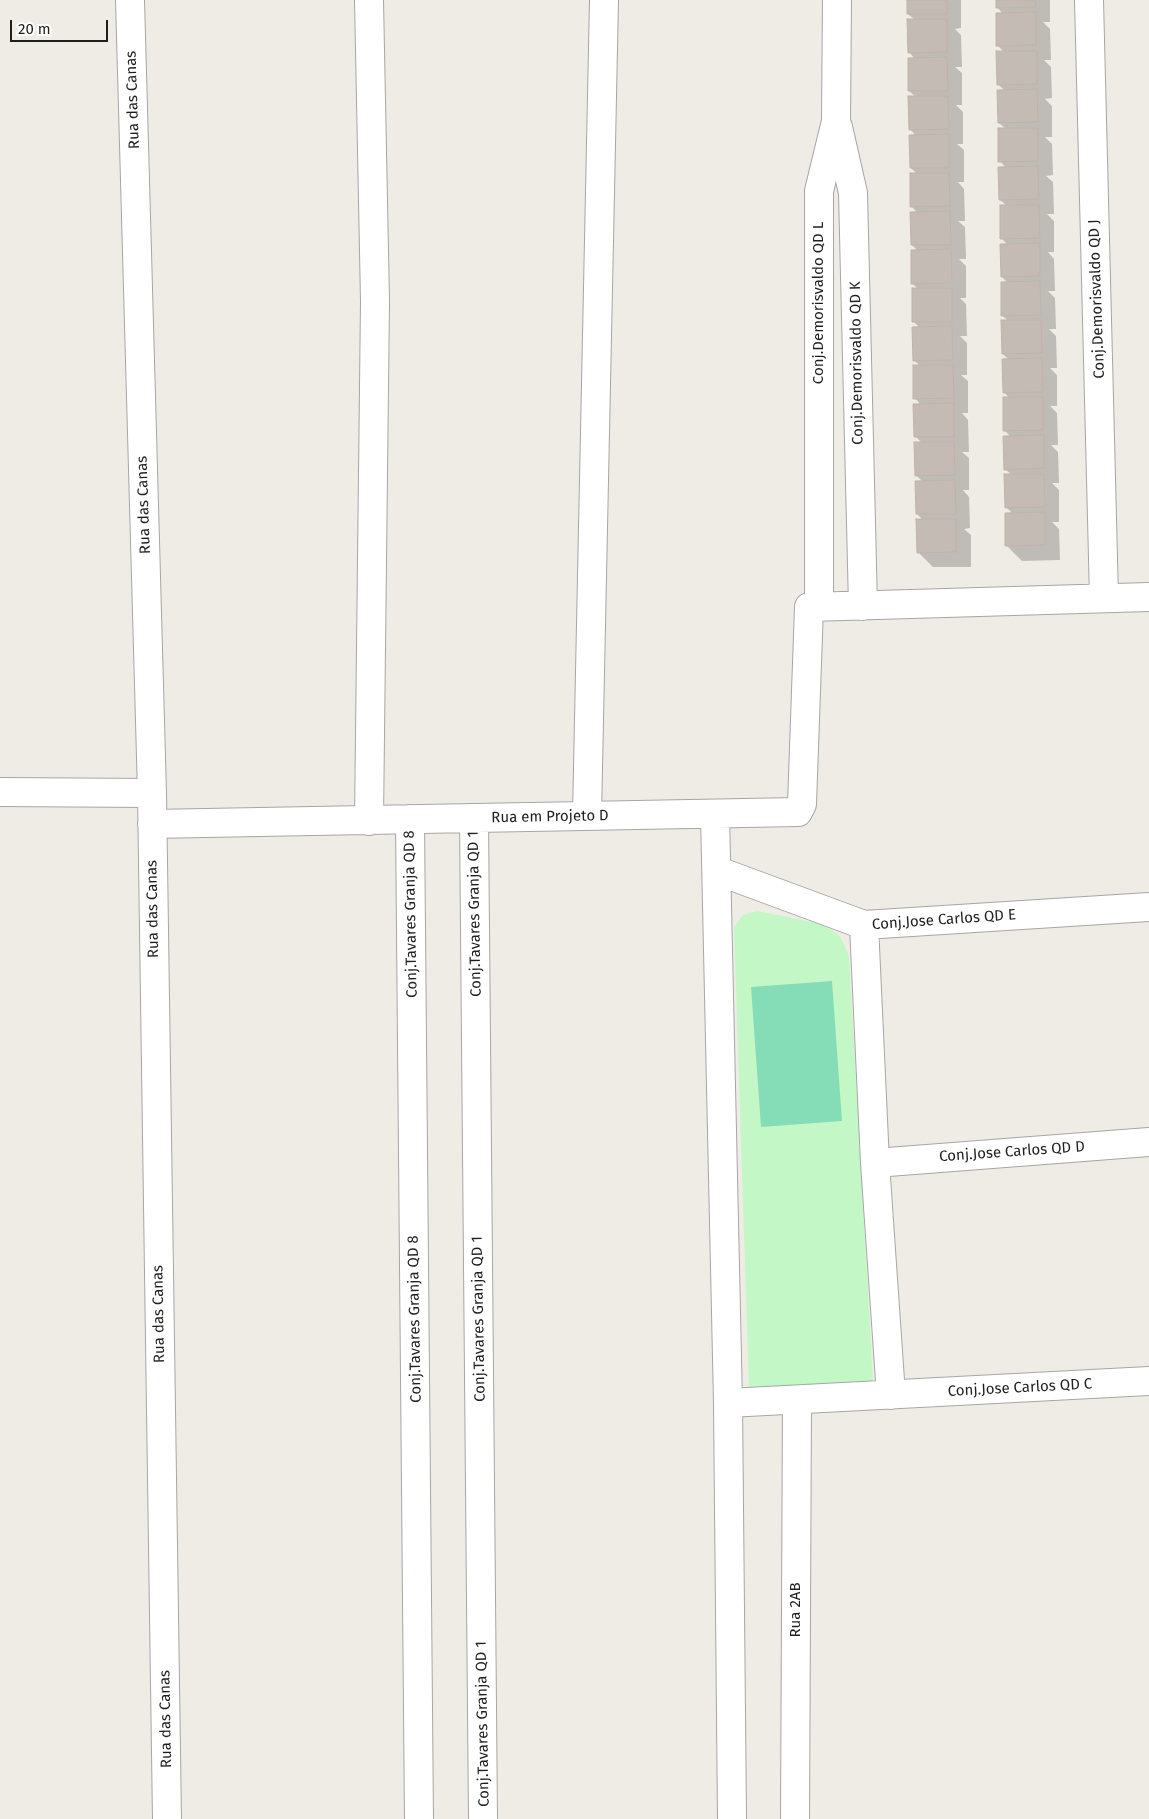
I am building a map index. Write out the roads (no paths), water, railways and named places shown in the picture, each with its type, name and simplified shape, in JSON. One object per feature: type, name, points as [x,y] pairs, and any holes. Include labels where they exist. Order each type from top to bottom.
[{"type":"street","name":"Rua das Canas","points":[[130,0],[152,793],[167,1819]]},
{"type":"street","points":[[369,0],[375,301],[369,820]]},
{"type":"street","points":[[587,816],[604,0]]},
{"type":"street","name":"Conj.Demorisvaldo QD L","points":[[819,607],[819,191],[836,121],[837,0]]},
{"type":"street","name":"Conj.Demorisvaldo QD J","points":[[1089,0],[1104,598]]},
{"type":"street","name":"Conj.Demorisvaldo QD K","points":[[836,121],[853,193],[863,606]]},
{"type":"street","points":[[819,607],[1149,596]]},
{"type":"street","name":"Rua em Projeto D","points":[[152,824],[798,812],[802,804],[807,608],[819,607]]},
{"type":"street","points":[[0,792],[152,793]]},
{"type":"street","points":[[715,814],[718,871],[728,1403],[732,1819]]},
{"type":"street","name":"Conj.Tavares Granja QD 1","points":[[474,818],[483,1819]]},
{"type":"street","name":"Conj.Tavares Granja QD 8","points":[[410,820],[419,1819]]},
{"type":"street","name":"Conj.Jose Carlos QD E","points":[[718,871],[864,925],[1149,907]]},
{"type":"street","points":[[864,925],[875,1163],[891,1395]]},
{"type":"street","name":"Conj.Jose Carlos QD D","points":[[875,1163],[1149,1142]]},
{"type":"street","name":"Conj.Jose Carlos QD C","points":[[728,1403],[797,1401],[1149,1381]]},
{"type":"street","name":"Rua 2AB","points":[[795,1819],[797,1401]]}]
